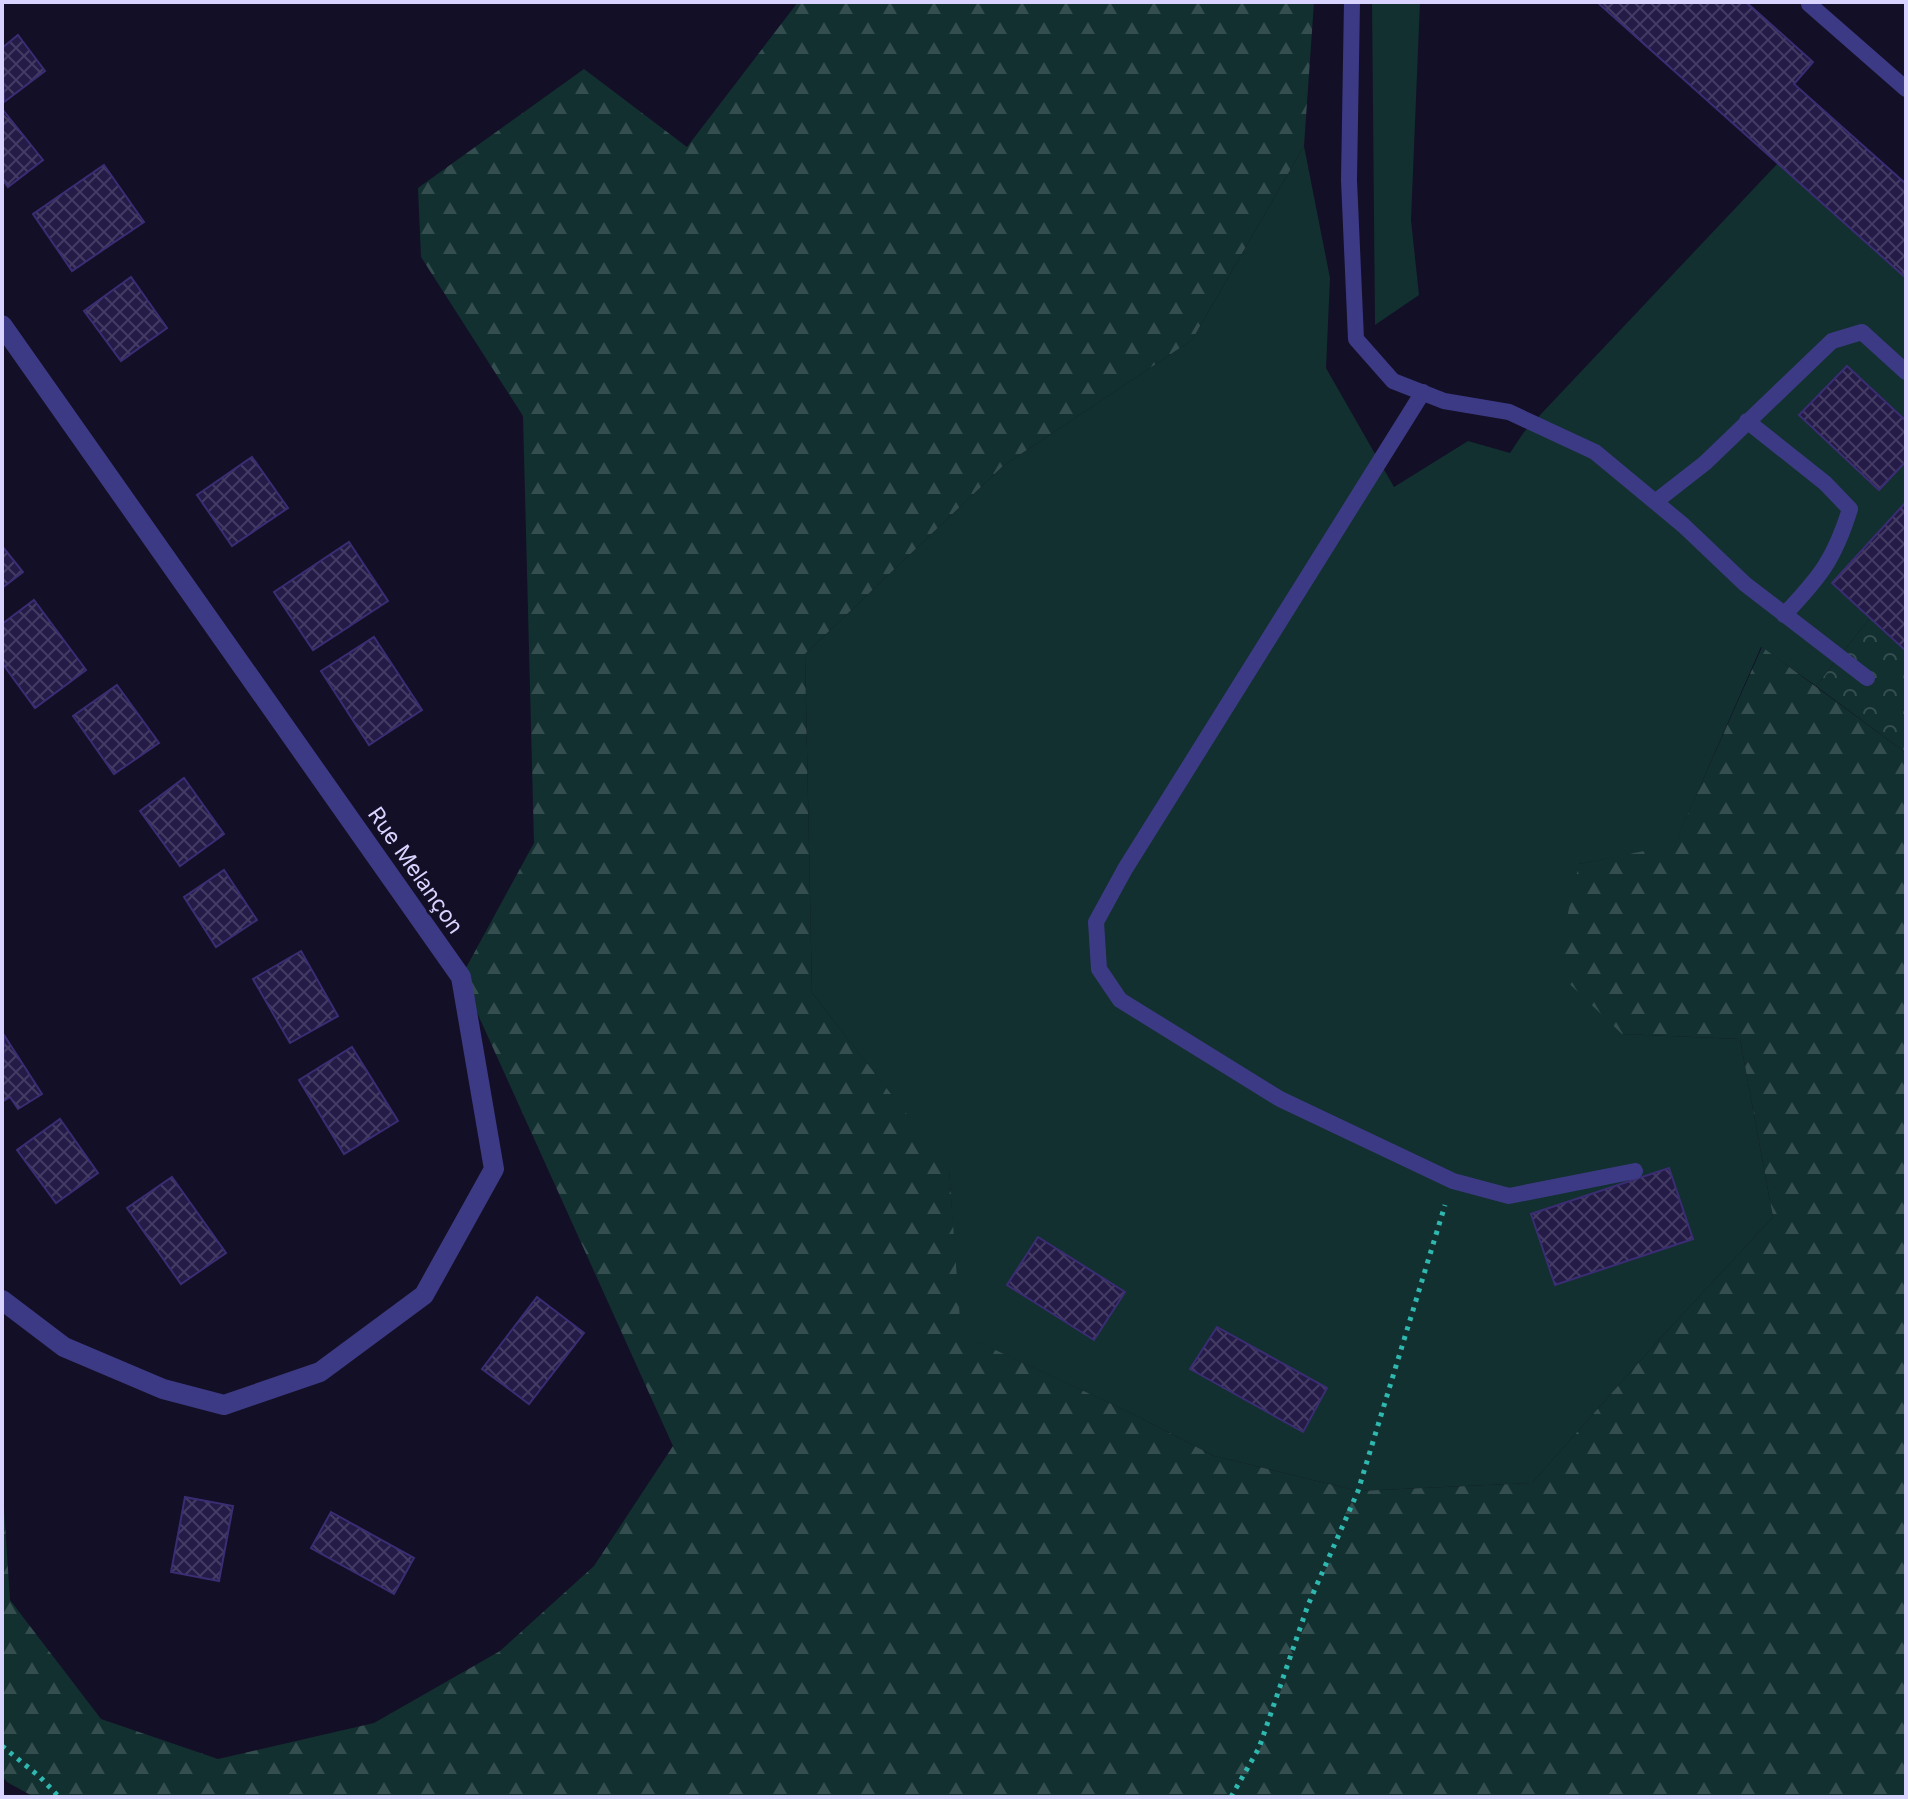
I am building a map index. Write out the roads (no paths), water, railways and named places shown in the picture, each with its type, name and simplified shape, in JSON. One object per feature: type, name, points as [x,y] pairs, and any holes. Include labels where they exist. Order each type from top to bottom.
[{"type":"street","name":"Rue Melançon","points":[[2,325],[461,977],[494,1169],[424,1295],[320,1372],[224,1405],[163,1389],[64,1347],[2,1300]]},
{"type":"lane","points":[[1352,2],[1349,180],[1356,339],[1393,381],[1444,401],[1509,412],[1595,452],[1745,584],[1867,678]]},
{"type":"lane","points":[[1809,4],[1906,89]]},
{"type":"lane","points":[[1655,502],[1705,463],[1832,341],[1862,332],[1906,372]]},
{"type":"lane","points":[[1423,392],[1133,856],[1096,922],[1099,969],[1120,1000],[1280,1099],[1453,1181],[1509,1196],[1635,1171]]},
{"type":"lane","points":[[1747,421],[1825,483],[1850,509],[1839,544],[1818,578],[1784,615]]}]
